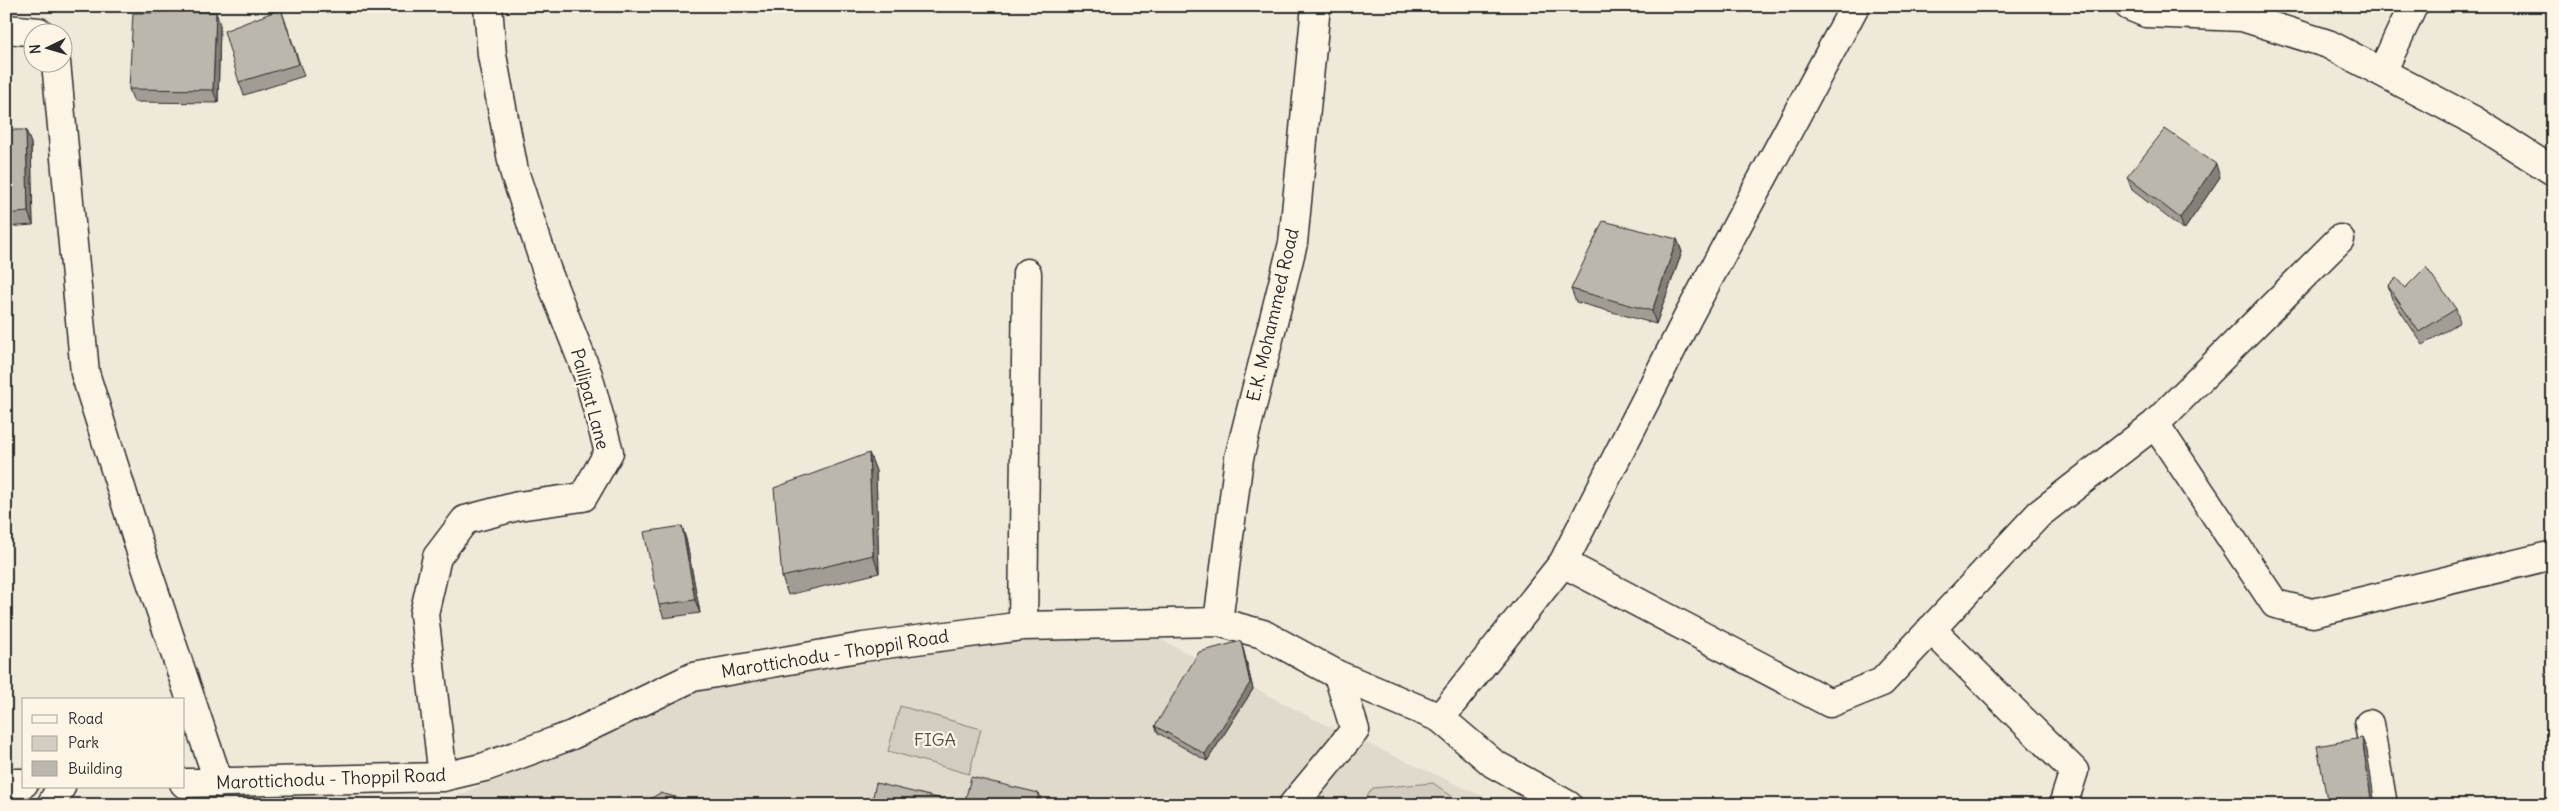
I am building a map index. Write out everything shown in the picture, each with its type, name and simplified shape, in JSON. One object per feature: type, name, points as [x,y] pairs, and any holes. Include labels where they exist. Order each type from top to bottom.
[{"type":"street","name":"Pallipat Lane","points":[[444,777],[424,614],[437,557],[464,520],[518,506],[583,497],[609,452],[588,375],[547,271],[514,171],[492,55],[488,6]]},
{"type":"street","name":"E.K. Mohammed Road","points":[[1218,622],[1239,458],[1293,243],[1316,6]]},
{"type":"street","points":[[1440,718],[1563,563],[1688,317],[1855,6]]},
{"type":"street","points":[[2382,72],[2413,6]]},
{"type":"street","points":[[2142,9],[2242,17],[2328,44],[2475,120],[2553,171]]},
{"type":"street","points":[[6,30],[22,31]]},
{"type":"street","points":[[57,72],[85,373],[142,555],[219,783]]},
{"type":"street","points":[[1563,563],[1830,703],[1882,682],[2039,514],[2155,424],[2340,239]]},
{"type":"street","points":[[1023,626],[1027,273]]},
{"type":"street","points":[[2155,424],[2275,604],[2313,613],[2553,555]]},
{"type":"street","name":"Marottichodu - Thoppil Road","points":[[185,783],[444,777],[485,767],[572,735],[693,677],[863,647],[1023,626],[1218,622],[1262,634],[1338,675],[1440,718],[1494,764],[1568,805]]},
{"type":"street","points":[[1931,629],[2074,771],[2063,805]]},
{"type":"street","points":[[1293,805],[1356,730],[1338,675]]},
{"type":"street","points":[[2369,724],[2384,805]]},
{"type":"street","points":[[6,783],[22,783]]},
{"type":"street","points":[[51,805],[60,788]]},
{"type":"shaded area","points":[[1137,627],[1314,719],[1502,805],[312,805],[453,798],[702,681],[1020,632]]},
{"type":"green space","name":"FIGA","points":[[900,706],[981,729],[969,774],[888,751]]},
{"type":"green space","points":[[1433,783],[1464,805],[1360,805],[1373,788]]},
{"type":"building","points":[[281,9],[299,64],[239,82],[224,31]]},
{"type":"building","points":[[216,12],[213,90],[129,89],[133,13]]},
{"type":"building","points":[[2165,129],[2216,164],[2180,218],[2127,177]]},
{"type":"building","points":[[6,130],[26,130],[28,212],[6,214]]},
{"type":"building","points":[[1603,221],[1677,239],[1652,311],[1571,289]]},
{"type":"building","points":[[2426,267],[2456,309],[2419,332],[2388,286],[2396,278],[2405,288]]},
{"type":"building","points":[[869,453],[873,555],[782,577],[774,488]]},
{"type":"building","points":[[682,526],[695,600],[659,605],[644,532]]},
{"type":"building","points":[[1241,641],[1250,683],[1205,754],[1155,726],[1199,652]]},
{"type":"building","points":[[2362,738],[2372,805],[2328,805],[2317,746]]},
{"type":"building","points":[[971,777],[1039,793],[1036,805],[964,805]]},
{"type":"building","points":[[876,783],[946,800],[945,805],[871,805]]},
{"type":"building","points":[[660,793],[706,805],[640,805]]}]
